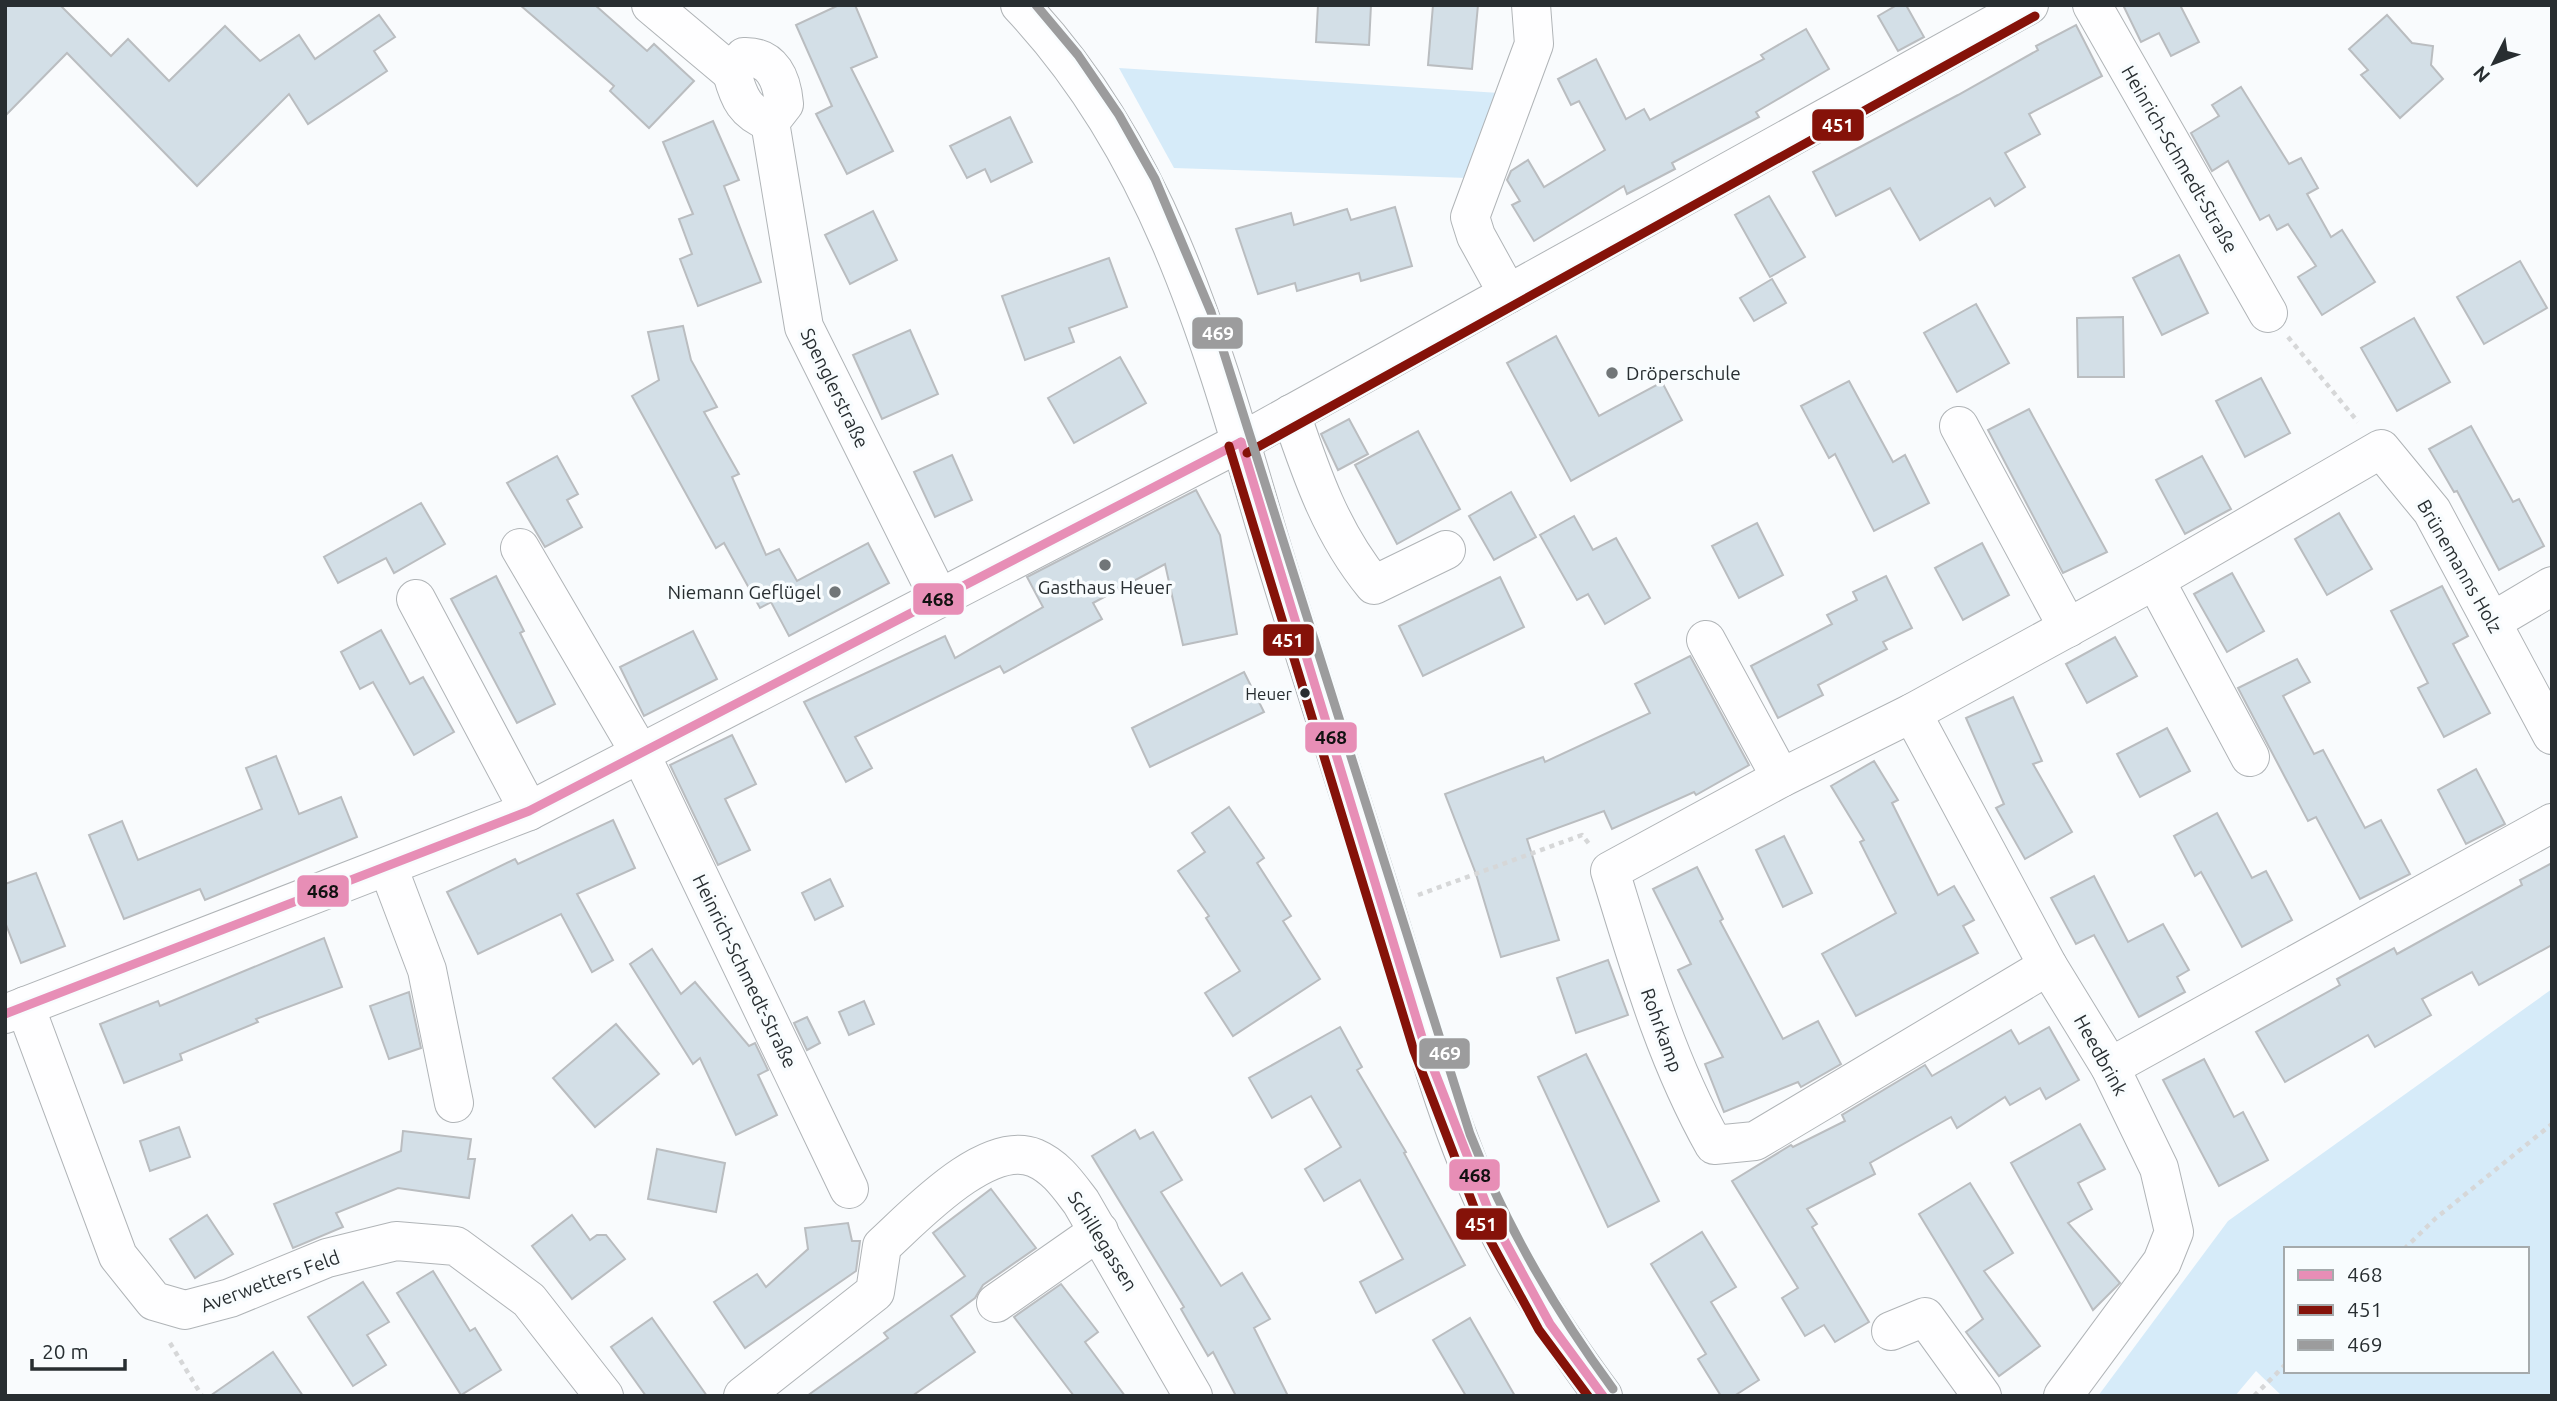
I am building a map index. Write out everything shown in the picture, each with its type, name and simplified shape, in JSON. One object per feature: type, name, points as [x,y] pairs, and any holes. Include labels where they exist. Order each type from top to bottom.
[{"type":"street","name":"Spenglerstraße","points":[[652,5],[732,73],[744,57],[757,57],[767,62],[782,82],[784,104],[771,122],[804,327],[939,598]]},
{"type":"street","points":[[1020,5],[1092,96],[1147,188],[1195,296],[1313,686],[1385,907],[1425,1047],[1490,1213],[1550,1324],[1603,1396]]},
{"type":"street","points":[[1508,294],[1476,236],[1470,217],[1534,44],[1531,5]]},
{"type":"street","points":[[154,1301],[118,1256],[15,1010],[529,811],[1241,442],[2029,5]]},
{"type":"street","name":"Heinrich-Schmedt-Straße","points":[[2092,5],[2268,313]]},
{"type":"street","points":[[1291,414],[1331,521],[1349,555],[1374,585],[1446,550]]},
{"type":"street","points":[[1959,426],[2068,628]]},
{"type":"street","points":[[1610,871],[2068,628],[2381,449]]},
{"type":"street","name":"Brünemanns Holz","points":[[2381,449],[2432,511],[2552,735]]},
{"type":"street","name":"Heinrich-Schmedt-Straße","points":[[520,548],[640,753],[849,1189]]},
{"type":"street","points":[[2155,580],[2250,757]]},
{"type":"street","points":[[2493,621],[2552,586]]},
{"type":"street","points":[[415,599],[529,811]]},
{"type":"street","points":[[1706,640],[1781,778]]},
{"type":"street","name":"Heedbrink","points":[[1912,713],[2048,965],[2110,1067],[2159,1168],[2174,1232],[2162,1262],[2063,1396]]},
{"type":"street","points":[[2110,1067],[2552,823]]},
{"type":"street","points":[[388,867],[427,970],[454,1103]]},
{"type":"street","name":"Rohrkamp","points":[[1610,871],[1656,1019],[1687,1097],[1714,1145],[1755,1141],[2048,965]]},
{"type":"street","name":"Schillegassen","points":[[743,1396],[874,1292],[881,1246],[970,1171],[986,1162],[1011,1156],[1034,1157],[1061,1175],[1098,1231],[1193,1396]]},
{"type":"street","points":[[996,1303],[1098,1231]]},
{"type":"street","name":"Averwetters Feld","points":[[154,1301],[185,1311],[230,1298],[327,1258],[396,1241],[456,1246],[529,1300],[604,1396]]},
{"type":"street","points":[[1891,1331],[1925,1317],[1982,1396]]},
{"type":"path","points":[[2268,313],[2381,449]]},
{"type":"path","points":[[1385,907],[1582,835],[1610,871]]},
{"type":"path","points":[[2406,1247],[2436,1218],[2552,1124]]},
{"type":"path","points":[[154,1301],[166,1336],[202,1396]]},
{"type":"path","points":[[2254,1396],[2284,1366]]},
{"type":"shaded area","points":[[1119,68],[1499,93],[1467,178],[1174,168]]},
{"type":"shaded area","points":[[2552,989],[2552,1396],[2282,1396],[2256,1371],[2235,1396],[2098,1396],[2228,1221]]},
{"type":"building","points":[[5,5],[60,5],[111,56],[128,39],[169,81],[225,26],[260,61],[299,35],[315,59],[379,15],[395,37],[374,51],[387,71],[308,124],[289,94],[197,186],[67,53],[5,116]]},
{"type":"building","points":[[520,5],[595,5],[647,51],[654,44],[694,81],[649,128],[610,91],[614,86]]},
{"type":"building","points":[[839,5],[855,5],[877,57],[851,68],[893,151],[847,174],[816,114],[832,106],[796,25]]},
{"type":"building","points":[[1318,5],[1371,5],[1369,45],[1316,42]]},
{"type":"building","points":[[1433,5],[1478,5],[1472,69],[1428,65]]},
{"type":"building","points":[[1897,5],[1906,5],[1924,37],[1898,51],[1878,16]]},
{"type":"building","points":[[2123,5],[2180,5],[2199,42],[2171,56],[2159,33],[2141,42]]},
{"type":"building","points":[[2387,15],[2412,43],[2433,46],[2431,65],[2443,79],[2400,118],[2361,75],[2368,70],[2349,49]]},
{"type":"building","points":[[2076,25],[2102,76],[2029,114],[2040,134],[2005,153],[2025,187],[1995,206],[1990,198],[1920,240],[1890,188],[1836,216],[1813,172],[1958,95],[2038,50],[2036,46]]},
{"type":"building","points":[[1806,29],[1829,69],[1756,112],[1759,117],[1672,163],[1675,169],[1627,194],[1624,186],[1534,241],[1512,205],[1520,201],[1507,180],[1511,171],[1528,160],[1544,187],[1605,150],[1579,101],[1571,105],[1558,79],[1596,59],[1626,119],[1644,109],[1650,120],[1764,59],[1761,55]]},
{"type":"building","points":[[2241,87],[2289,164],[2301,158],[2318,188],[2307,194],[2331,237],[2342,230],[2375,282],[2322,315],[2298,277],[2316,266],[2288,224],[2277,230],[2269,215],[2260,220],[2228,161],[2212,171],[2191,133],[2219,116],[2212,105]]},
{"type":"building","points":[[1010,117],[1032,162],[991,182],[985,169],[967,178],[950,146]]},
{"type":"building","points":[[713,121],[739,180],[724,186],[761,282],[698,306],[680,259],[692,254],[679,219],[693,214],[663,142]]},
{"type":"building","points":[[1769,196],[1805,257],[1770,277],[1735,215]]},
{"type":"building","points":[[1395,207],[1412,266],[1361,281],[1359,273],[1297,291],[1295,283],[1258,294],[1236,229],[1291,213],[1294,225],[1347,209],[1351,220]]},
{"type":"building","points":[[873,211],[897,260],[850,284],[825,235]]},
{"type":"building","points":[[2179,255],[2208,313],[2162,335],[2133,278]]},
{"type":"building","points":[[1109,258],[1127,307],[1069,328],[1074,342],[1025,360],[1002,296]]},
{"type":"building","points":[[2520,261],[2547,308],[2484,344],[2457,297]]},
{"type":"building","points":[[1772,279],[1786,303],[1754,321],[1740,298]]},
{"type":"building","points":[[1976,304],[2009,363],[1957,392],[1924,333]]},
{"type":"building","points":[[2123,317],[2124,377],[2078,377],[2077,318]]},
{"type":"building","points":[[2414,318],[2450,382],[2397,411],[2361,348]]},
{"type":"building","points":[[683,326],[691,360],[717,407],[704,412],[739,474],[732,477],[766,555],[779,549],[797,581],[868,543],[889,583],[789,636],[771,602],[760,608],[724,543],[716,548],[632,396],[659,380],[648,332]]},
{"type":"building","points":[[910,330],[938,394],[882,419],[853,355]]},
{"type":"building","points":[[1556,336],[1599,416],[1662,382],[1682,420],[1571,481],[1507,363]]},
{"type":"building","points":[[1120,357],[1146,403],[1074,443],[1048,398]]},
{"type":"building","points":[[2261,378],[2290,433],[2245,457],[2216,401]]},
{"type":"building","points":[[1849,381],[1893,462],[1905,455],[1929,503],[1874,531],[1835,454],[1829,458],[1801,406]]},
{"type":"building","points":[[2029,409],[2107,552],[2063,573],[1988,430]]},
{"type":"building","points":[[1349,419],[1368,454],[1338,470],[1321,434]]},
{"type":"building","points":[[2471,426],[2513,502],[2519,499],[2544,546],[2499,570],[2457,491],[2454,492],[2429,449]]},
{"type":"building","points":[[1418,431],[1460,509],[1397,544],[1355,465]]},
{"type":"building","points":[[952,455],[972,500],[935,517],[914,472]]},
{"type":"building","points":[[557,456],[578,494],[567,500],[582,527],[545,547],[507,483]]},
{"type":"building","points":[[2202,456],[2231,509],[2185,534],[2156,480]]},
{"type":"building","points":[[1196,490],[1220,535],[1237,634],[1183,645],[1165,564],[1093,603],[1102,619],[1004,673],[1000,666],[855,737],[872,768],[846,782],[804,702],[945,636],[955,658],[1043,607],[1027,577]]},
{"type":"building","points":[[1511,492],[1536,537],[1494,560],[1469,516]]},
{"type":"building","points":[[421,503],[445,544],[394,573],[386,558],[338,583],[324,557]]},
{"type":"building","points":[[2339,513],[2372,569],[2327,595],[2295,539]]},
{"type":"building","points":[[1574,516],[1593,550],[1616,538],[1650,598],[1605,624],[1588,594],[1577,600],[1540,535]]},
{"type":"building","points":[[1757,523],[1783,575],[1739,598],[1712,546]]},
{"type":"building","points":[[1982,543],[2009,595],[1963,620],[1935,568]]},
{"type":"building","points":[[2232,573],[2264,631],[2227,652],[2194,594]]},
{"type":"building","points":[[496,576],[524,631],[520,633],[555,704],[517,723],[451,599]]},
{"type":"building","points":[[1886,576],[1912,628],[1883,642],[1887,649],[1818,685],[1823,695],[1778,718],[1751,666],[1832,624],[1827,615],[1857,600],[1853,592]]},
{"type":"building","points":[[1500,577],[1524,627],[1423,676],[1399,626]]},
{"type":"building","points":[[2442,586],[2468,636],[2453,644],[2490,713],[2444,737],[2418,688],[2428,683],[2391,611]]},
{"type":"building","points":[[381,630],[410,684],[423,677],[454,732],[414,755],[373,682],[360,689],[341,652]]},
{"type":"building","points":[[693,631],[717,679],[644,716],[620,667]]},
{"type":"building","points":[[2115,637],[2137,676],[2087,703],[2066,664]]},
{"type":"building","points":[[1690,656],[1749,765],[1696,795],[1694,792],[1612,829],[1604,811],[1527,839],[1559,940],[1501,957],[1476,874],[1445,794],[1543,757],[1545,762],[1650,713],[1635,684]]},
{"type":"building","points":[[2297,659],[2310,682],[2283,696],[2314,754],[2323,750],[2365,828],[2381,820],[2410,874],[2360,899],[2316,817],[2308,821],[2238,688]]},
{"type":"building","points":[[1244,672],[1264,712],[1150,767],[1132,728]]},
{"type":"building","points":[[2013,697],[2042,761],[2033,764],[2072,832],[2025,859],[1996,808],[2004,804],[1966,718]]},
{"type":"building","points":[[2167,728],[2190,771],[2140,797],[2117,754]]},
{"type":"building","points":[[732,735],[756,784],[725,799],[750,850],[718,865],[670,765]]},
{"type":"building","points":[[276,756],[299,814],[341,797],[357,837],[205,900],[200,889],[124,919],[89,835],[122,821],[138,860],[262,809],[246,768]]},
{"type":"building","points":[[1874,761],[1898,800],[1892,803],[1938,895],[1954,886],[1974,920],[1963,926],[1978,953],[1856,1016],[1822,954],[1896,913],[1860,842],[1864,840],[1831,786]]},
{"type":"building","points":[[2476,769],[2505,824],[2466,844],[2438,790]]},
{"type":"building","points":[[1229,807],[1264,858],[1257,863],[1291,916],[1283,921],[1320,979],[1233,1036],[1205,993],[1240,971],[1206,918],[1209,916],[1178,871],[1205,852],[1192,833]]},
{"type":"building","points":[[2217,813],[2252,878],[2266,871],[2292,920],[2242,947],[2201,872],[2195,876],[2174,836]]},
{"type":"building","points":[[613,820],[635,868],[577,894],[613,960],[592,972],[561,914],[478,954],[447,892],[515,859],[518,864]]},
{"type":"building","points":[[1784,836],[1812,893],[1783,907],[1756,850]]},
{"type":"building","points":[[2552,863],[2552,945],[2479,985],[2472,972],[2422,999],[2431,1015],[2375,1047],[2368,1035],[2285,1082],[2256,1032],[2340,985],[2337,979],[2394,948],[2397,954],[2522,885],[2520,880]]},
{"type":"building","points":[[1697,867],[1723,919],[1720,921],[1783,1039],[1818,1021],[1841,1064],[1801,1087],[1798,1082],[1724,1112],[1705,1064],[1723,1057],[1678,970],[1691,964],[1653,889]]},
{"type":"building","points":[[36,873],[65,946],[21,963],[5,922],[5,884]]},
{"type":"building","points":[[2094,876],[2128,942],[2163,924],[2189,970],[2177,977],[2185,992],[2139,1017],[2094,935],[2076,944],[2051,898]]},
{"type":"building","points":[[830,879],[843,906],[815,920],[802,893]]},
{"type":"building","points":[[324,938],[342,987],[256,1019],[258,1022],[180,1054],[182,1060],[124,1083],[100,1024],[158,1001],[160,1006]]},
{"type":"building","points":[[652,949],[681,994],[695,982],[749,1046],[755,1043],[768,1070],[758,1075],[777,1115],[736,1135],[700,1058],[693,1064],[630,964]]},
{"type":"building","points":[[1608,960],[1628,1015],[1576,1033],[1557,978]]},
{"type":"building","points":[[409,992],[421,1048],[389,1059],[370,1006]]},
{"type":"building","points":[[864,1001],[874,1024],[849,1035],[839,1012]]},
{"type":"building","points":[[807,1017],[820,1043],[807,1050],[794,1023]]},
{"type":"building","points":[[616,1024],[659,1074],[595,1127],[553,1078]]},
{"type":"building","points":[[1340,1027],[1362,1067],[1357,1070],[1406,1152],[1404,1153],[1465,1265],[1376,1313],[1360,1282],[1403,1259],[1360,1180],[1324,1201],[1305,1169],[1341,1147],[1311,1096],[1272,1118],[1249,1078]]},
{"type":"building","points":[[2049,1027],[2079,1080],[2046,1099],[2040,1088],[2010,1105],[2005,1097],[1957,1128],[1951,1117],[1870,1163],[1875,1174],[1807,1209],[1817,1224],[1812,1227],[1869,1322],[1835,1342],[1824,1325],[1805,1336],[1782,1298],[1798,1288],[1732,1181],[1791,1145],[1793,1147],[1845,1121],[1842,1115],[1925,1065],[1932,1076],[2011,1030],[2019,1044]]},
{"type":"building","points":[[1586,1054],[1659,1201],[1608,1227],[1538,1077]]},
{"type":"building","points":[[2204,1059],[2234,1117],[2243,1112],[2268,1160],[2219,1186],[2163,1080]]},
{"type":"building","points":[[2080,1124],[2105,1169],[2078,1183],[2092,1209],[2068,1223],[2120,1283],[2093,1310],[2011,1163]]},
{"type":"building","points":[[179,1127],[190,1157],[150,1171],[140,1141]]},
{"type":"building","points":[[1135,1130],[1140,1139],[1153,1132],[1182,1180],[1161,1192],[1221,1286],[1242,1273],[1270,1319],[1254,1328],[1288,1396],[1236,1396],[1213,1352],[1208,1356],[1181,1309],[1184,1307],[1092,1156]]},
{"type":"building","points":[[403,1131],[471,1139],[468,1159],[475,1159],[469,1198],[398,1188],[336,1213],[343,1227],[293,1248],[274,1204],[401,1151]]},
{"type":"building","points":[[657,1149],[725,1163],[716,1212],[648,1199]]},
{"type":"building","points":[[1970,1183],[2013,1253],[1984,1271],[2040,1346],[1999,1376],[1966,1332],[1983,1319],[1919,1214]]},
{"type":"building","points":[[991,1189],[1036,1248],[983,1285],[975,1298],[951,1316],[975,1352],[912,1396],[807,1396],[888,1338],[884,1333],[965,1276],[933,1233]]},
{"type":"building","points":[[207,1215],[233,1254],[195,1278],[170,1239]]},
{"type":"building","points":[[572,1215],[590,1240],[597,1235],[606,1235],[625,1259],[572,1299],[532,1246]]},
{"type":"building","points":[[848,1223],[852,1241],[860,1241],[856,1271],[745,1348],[714,1302],[757,1274],[766,1287],[808,1249],[805,1228]]},
{"type":"building","points":[[1702,1232],[1736,1287],[1711,1302],[1759,1380],[1734,1396],[1721,1396],[1698,1359],[1706,1354],[1651,1264]]},
{"type":"building","points":[[433,1271],[470,1331],[475,1328],[501,1370],[461,1395],[397,1293]]},
{"type":"building","points":[[363,1282],[389,1322],[367,1335],[386,1365],[353,1386],[308,1317]]},
{"type":"building","points":[[1061,1284],[1098,1332],[1085,1342],[1125,1396],[1074,1396],[1014,1317]]},
{"type":"building","points":[[652,1318],[707,1396],[646,1396],[611,1347]]},
{"type":"building","points":[[1470,1318],[1515,1396],[1466,1396],[1433,1340]]},
{"type":"building","points":[[273,1352],[303,1396],[210,1396]]},
{"type":"transit line","name":"469","points":[[1036,5],[1078,55],[1119,115],[1155,179],[1211,312],[1470,1134],[1499,1201],[1533,1266],[1613,1389]]},
{"type":"transit line","name":"451","points":[[1247,453],[2035,16]]},
{"type":"transit line","name":"468","points":[[1241,442],[1425,1047],[1490,1214],[1550,1324],[1603,1396]]},
{"type":"transit line","name":"468","points":[[5,1014],[529,811],[1241,442]]},
{"type":"transit line","name":"451","points":[[1229,446],[1414,1051],[1479,1220],[1539,1330],[1588,1396]]},
{"type":"place","name":"Dröperschule","points":[[1612,373]]},
{"type":"place","name":"Gasthaus Heuer","points":[[1105,565]]},
{"type":"place","name":"Niemann Geflügel","points":[[835,592]]},
{"type":"place","name":"Heuer","points":[[1305,693]]}]
